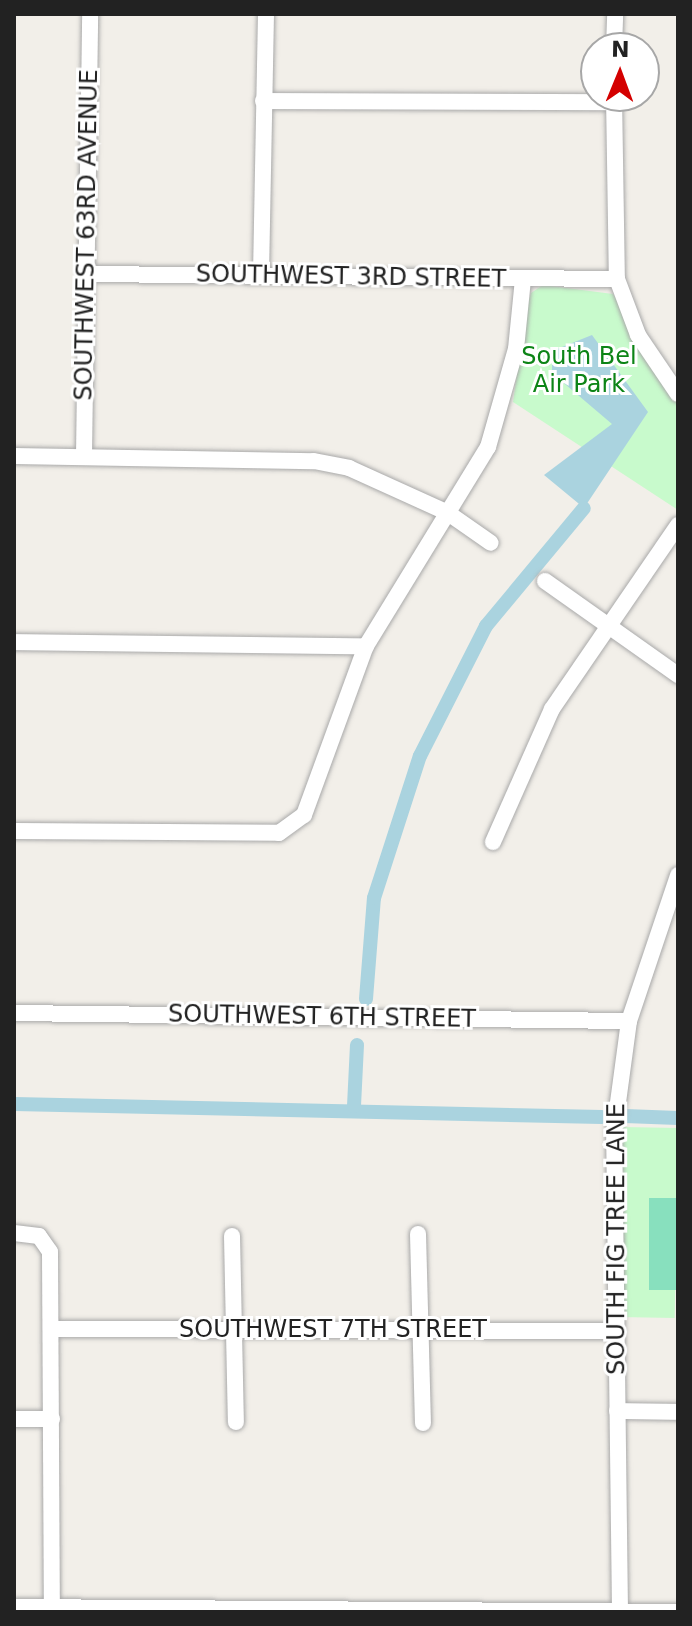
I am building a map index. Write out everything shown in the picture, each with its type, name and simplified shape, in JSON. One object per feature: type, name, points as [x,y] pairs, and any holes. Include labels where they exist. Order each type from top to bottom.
[{"type":"street","name":"SOUTHWEST 63RD AVENUE","points":[[84,456],[90,14]]},
{"type":"street","points":[[261,274],[266,14]]},
{"type":"street","points":[[263,101],[580,99]]},
{"type":"street","points":[[614,112],[617,279],[638,335],[678,394]]},
{"type":"street","name":"SOUTHWEST 3RD STREET","points":[[86,274],[617,279]]},
{"type":"street","points":[[14,831],[279,833],[304,815],[366,646],[488,447],[507,390],[523,279]]},
{"type":"street","points":[[14,456],[314,461],[349,468],[448,513],[491,543]]},
{"type":"street","points":[[493,842],[534,744],[608,625],[678,525]]},
{"type":"street","points":[[545,581],[678,675]]},
{"type":"street","points":[[14,642],[366,646]]},
{"type":"street","name":"SOUTH FIG TREE LANE","points":[[620,1612],[614,1331],[614,1132],[629,1021],[678,875]]},
{"type":"street","name":"SOUTHWEST 6TH STREET","points":[[14,1013],[629,1021]]},
{"type":"street","points":[[14,1233],[39,1236],[50,1252],[52,1608]]},
{"type":"street","points":[[418,1234],[423,1423]]},
{"type":"street","points":[[232,1236],[236,1422]]},
{"type":"street","name":"SOUTHWEST 7TH STREET","points":[[52,1329],[614,1331]]},
{"type":"street","points":[[617,1411],[678,1412]]},
{"type":"street","points":[[14,1419],[52,1419]]},
{"type":"street","points":[[14,1607],[678,1612]]},
{"type":"green space","name":"South Bel Air Park","points":[[543,285],[613,294],[678,403],[678,510],[513,402],[526,310],[531,293]]},
{"type":"green space","points":[[622,1127],[678,1128],[675,1318],[619,1317]]},
{"type":"green space","points":[[649,1198],[678,1198],[678,1290],[649,1290]]},
{"type":"water","points":[[592,335],[648,412],[584,508],[544,475],[612,424],[552,373],[552,351]]},
{"type":"waterway","points":[[366,999],[374,898],[420,756],[486,626],[584,508]]},
{"type":"waterway","points":[[354,1106],[357,1045]]},
{"type":"waterway","points":[[14,1104],[602,1117]]},
{"type":"waterway","points":[[625,1116],[678,1118]]}]
